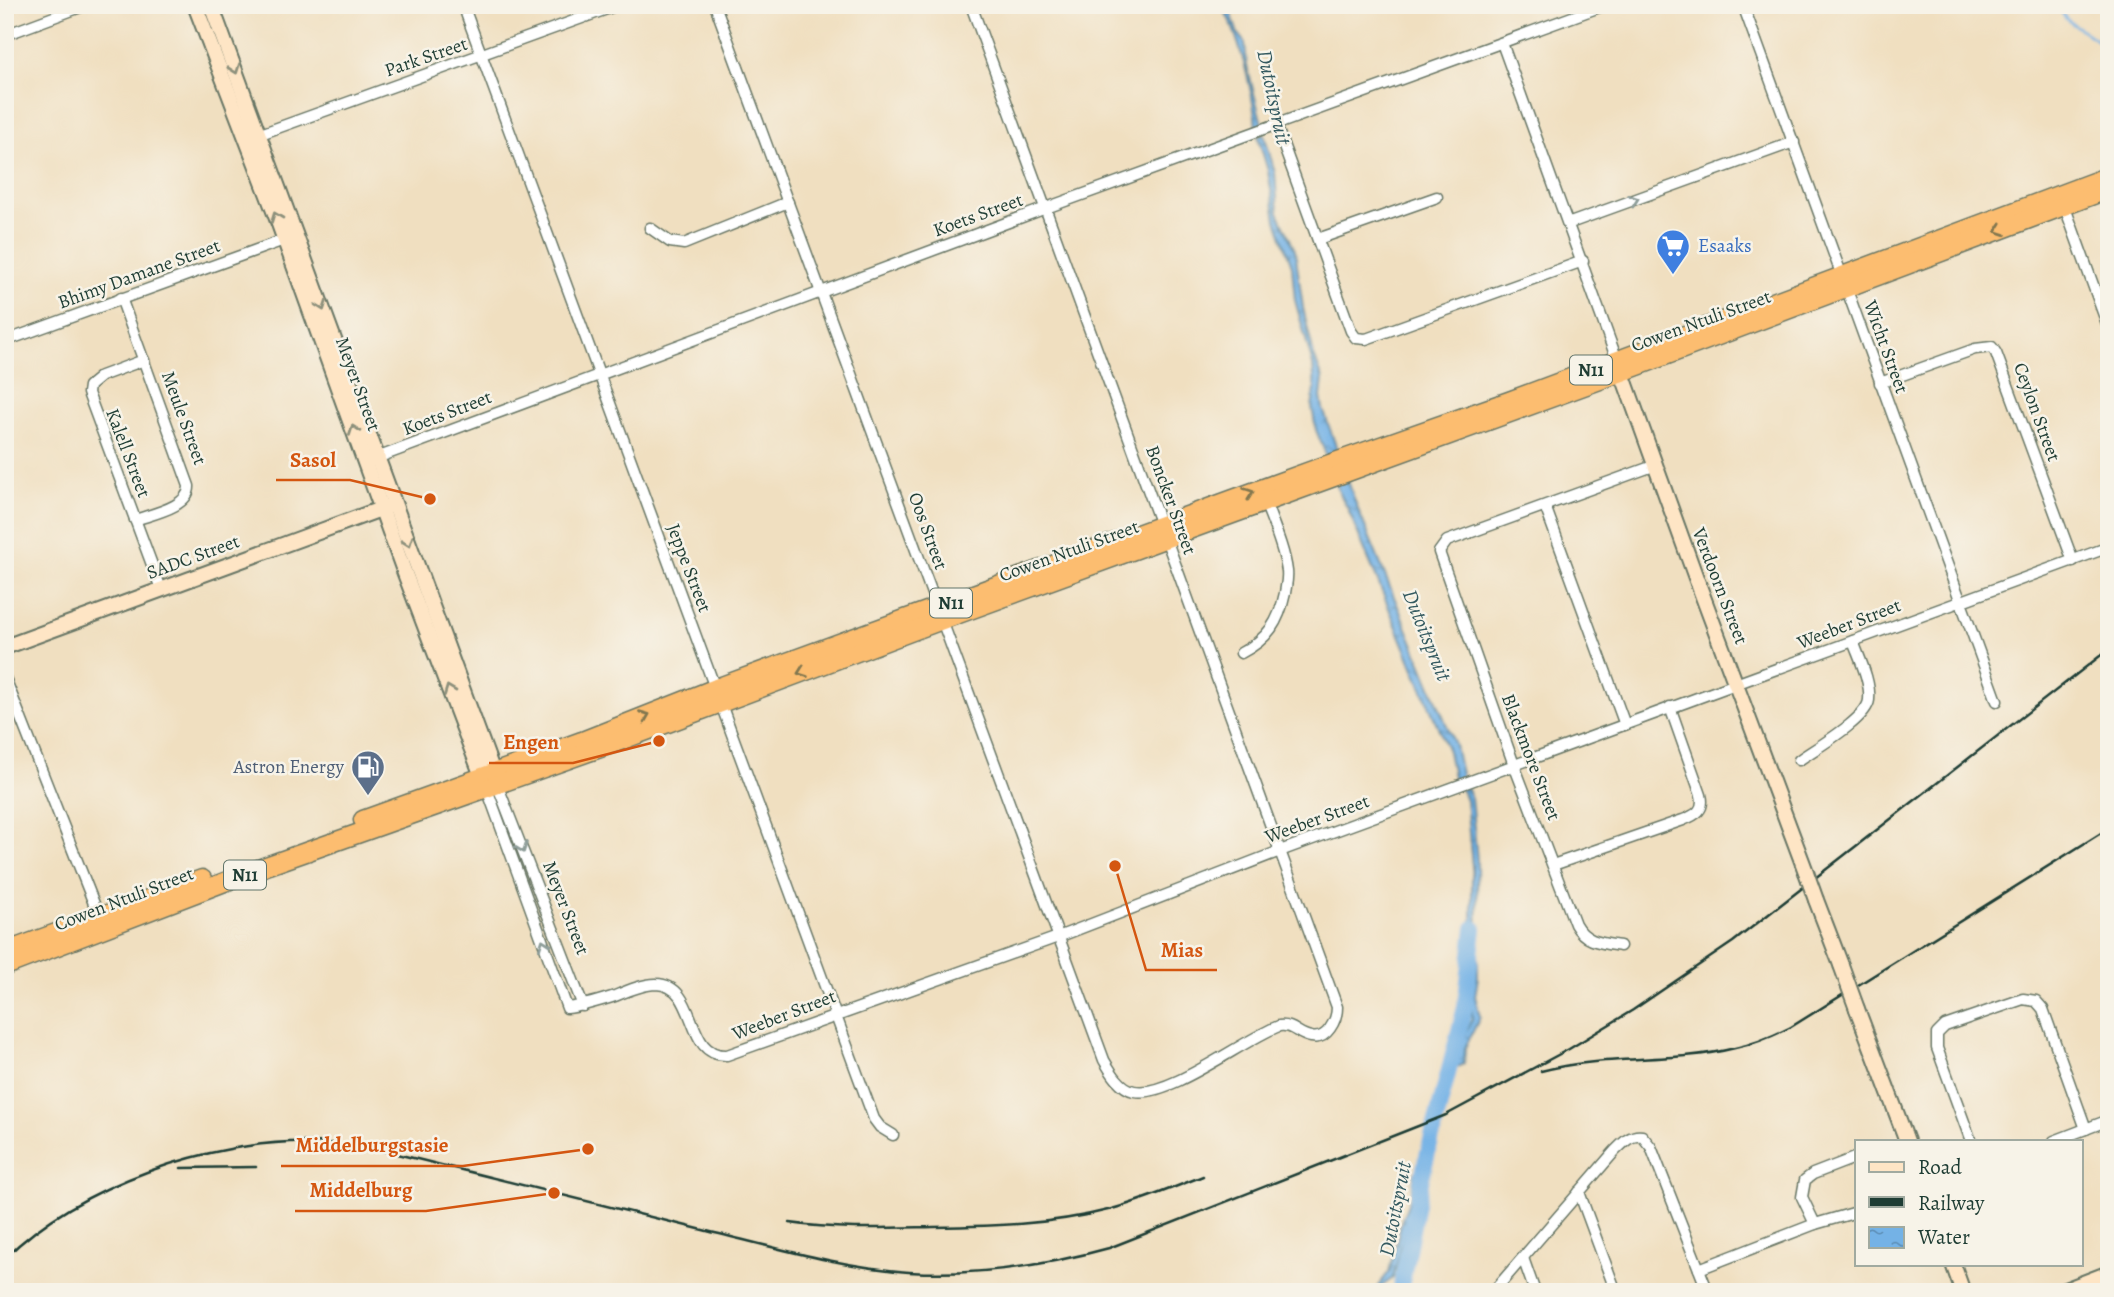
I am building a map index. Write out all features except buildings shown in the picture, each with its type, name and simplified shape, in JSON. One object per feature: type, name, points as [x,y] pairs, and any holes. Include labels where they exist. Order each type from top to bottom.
[{"type":"highway","name":"Cowen Ntuli Street","points":[[5,952],[101,923],[490,781],[582,741],[718,695],[1620,366],[2062,200],[2109,176]]},
{"type":"highway","name":"Cowen Ntuli Street","points":[[2062,200],[2109,189]]},
{"type":"highway","name":"Cowen Ntuli Street","points":[[1163,531],[1265,502],[1323,474]]},
{"type":"highway","name":"Cowen Ntuli Street","points":[[5,966],[101,923]]},
{"type":"main road","name":"Meyer Street","points":[[195,5],[252,138],[284,240],[372,460],[490,781]]},
{"type":"main road","points":[[211,5],[252,138],[372,460]]},
{"type":"main road","name":"Verdoorn Street","points":[[1620,366],[1696,578],[1907,1140]]},
{"type":"main road","name":"SADC Street","points":[[5,647],[388,506]]},
{"type":"main road","points":[[1954,1266],[1962,1292]]},
{"type":"main road","points":[[2060,1292],[2109,1273]]},
{"type":"street","points":[[5,35],[86,5]]},
{"type":"street","name":"Jeppe Street","points":[[463,5],[834,1014],[874,1119],[880,1127],[893,1135]]},
{"type":"street","name":"Park Street","points":[[252,138],[618,5]]},
{"type":"street","name":"Oos Street","points":[[715,5],[1109,1069]]},
{"type":"street","name":"Boncker Street","points":[[971,5],[1337,1007],[1332,1028],[1319,1037],[1308,1037],[1289,1026],[1279,1026],[1204,1067],[1149,1090],[1135,1091],[1125,1087],[1109,1069]]},
{"type":"street","name":"Koets Street","points":[[372,460],[821,291],[1605,5]]},
{"type":"street","name":"Wicht Street","points":[[1743,5],[1997,701]]},
{"type":"street","name":"Verdoorn Street","points":[[1502,43],[1570,223],[1620,366]]},
{"type":"street","points":[[1271,127],[1356,338],[1366,339],[1583,261]]},
{"type":"street","points":[[1570,223],[1794,142]]},
{"type":"street","points":[[1318,239],[1437,197]]},
{"type":"street","points":[[2062,200],[2109,330]]},
{"type":"street","points":[[650,228],[670,242],[684,244],[788,202]]},
{"type":"street","name":"Bhimy Damane Street","points":[[5,341],[284,240]]},
{"type":"street","name":"Meule Street","points":[[121,298],[189,486],[189,492],[182,502],[135,520]]},
{"type":"street","name":"Ceylon Street","points":[[1880,383],[1975,349],[1992,347],[2073,561]]},
{"type":"street","name":"Kalell Street","points":[[144,360],[101,376],[89,386],[88,393],[161,589]]},
{"type":"street","points":[[1625,725],[1545,506],[1656,465]]},
{"type":"street","points":[[1241,653],[1274,628],[1282,607],[1286,583],[1284,560],[1265,502]]},
{"type":"street","name":"Blackmore Street","points":[[1545,506],[1447,541],[1439,552],[1439,558],[1514,765],[1578,930],[1590,940],[1620,946]]},
{"type":"street","name":"Weeber Street","points":[[567,1008],[583,1006],[649,985],[667,985],[682,998],[700,1040],[712,1053],[719,1055],[736,1052],[834,1014],[1058,937],[1280,851],[2109,547]]},
{"type":"street","points":[[1799,760],[1859,717],[1866,709],[1870,696],[1853,641]]},
{"type":"street","points":[[5,678],[101,923]]},
{"type":"street","points":[[1553,865],[1683,820],[1693,816],[1701,808],[1701,795],[1670,708]]},
{"type":"street","name":"Meyer Street","points":[[490,781],[583,1006]]},
{"type":"street","name":"Meyer Street","points":[[490,781],[567,1008]]},
{"type":"street","points":[[1971,1140],[1937,1048],[1937,1034],[1945,1026],[2023,999],[2036,1001],[2043,1009],[2086,1129]]},
{"type":"street","points":[[2057,1140],[2109,1120]]},
{"type":"street","points":[[1493,1292],[1622,1143],[1636,1135],[1642,1136],[1651,1147],[1708,1292]]},
{"type":"street","points":[[1815,1224],[1802,1197],[1805,1180],[1811,1175],[1855,1158]]},
{"type":"street","points":[[1579,1192],[1616,1292]]},
{"type":"street","points":[[1699,1269],[1815,1224],[1855,1213]]},
{"type":"street","points":[[1523,1258],[1535,1292]]},
{"type":"water","points":[[1220,5],[1229,6],[1238,34],[1245,43],[1247,66],[1263,128],[1256,130],[1249,83],[1239,46],[1227,15]]},
{"type":"water","points":[[1264,134],[1275,173],[1278,212],[1295,250],[1303,308],[1314,356],[1323,379],[1323,409],[1357,507],[1455,745],[1462,779],[1471,798],[1477,860],[1478,977],[1475,996],[1480,1017],[1465,1048],[1464,1064],[1456,1068],[1463,1038],[1472,1019],[1472,866],[1466,800],[1454,782],[1448,751],[1338,490],[1316,430],[1312,407],[1315,389],[1313,365],[1295,300],[1292,266],[1276,220],[1268,171],[1258,137]]},
{"type":"water","points":[[1415,1173],[1426,1176],[1407,1223],[1393,1278],[1377,1292],[1378,1286],[1389,1272]]},
{"type":"waterway","points":[[2057,5],[2066,19],[2109,49]]},
{"type":"waterway","name":"Dutoitspruit","points":[[1400,1292],[1423,1172],[1465,1007],[1474,928]]},
{"type":"railway","points":[[5,1258],[35,1232],[69,1209],[107,1188],[148,1172],[190,1158],[232,1149],[274,1143],[313,1142],[397,1154],[782,1250],[883,1269],[934,1273],[985,1271],[1035,1265],[1109,1248],[1446,1115],[1569,1049],[1633,1010],[1733,942],[2109,649]]},
{"type":"railway","points":[[1541,1071],[1589,1062],[1711,1053],[1771,1037],[2109,828]]},
{"type":"railway","points":[[181,1168],[256,1167]]},
{"type":"railway","points":[[790,1223],[879,1228],[1043,1222],[1120,1207],[1203,1176]]},
{"type":"place","name":"Esaaks","points":[[1673,276]]},
{"type":"place","name":"Sasol","points":[[430,499]]},
{"type":"place","name":"Engen","points":[[659,741]]},
{"type":"place","name":"Astron Energy","points":[[368,797]]},
{"type":"place","name":"Mias","points":[[1115,866]]},
{"type":"place","name":"Middelburgstasie","points":[[588,1149]]},
{"type":"place","name":"Middelburg","points":[[554,1193]]}]
